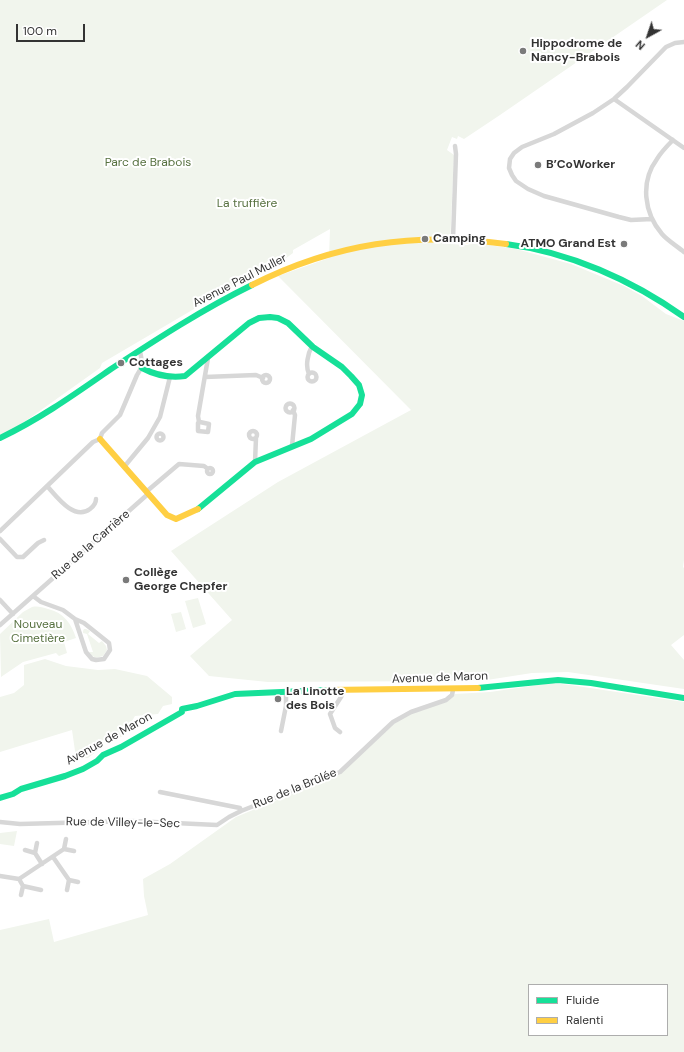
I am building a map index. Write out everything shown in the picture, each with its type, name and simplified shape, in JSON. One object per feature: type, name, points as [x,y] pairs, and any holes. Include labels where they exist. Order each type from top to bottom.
[{"type":"street","points":[[652,219],[631,220],[536,193],[516,181],[509,168],[509,162],[511,156],[518,149],[574,124],[614,99],[637,78],[666,47],[675,43],[684,42]]},
{"type":"street","points":[[614,99],[684,148]]},
{"type":"street","points":[[673,140],[656,160],[649,175],[646,187],[646,200],[652,219],[665,237],[684,252]]},
{"type":"street","points":[[453,239],[455,146]]},
{"type":"street","name":"Avenue Paul Muller","points":[[0,438],[36,419],[218,302],[255,283],[299,264],[339,251],[372,244],[411,240],[453,239],[495,242],[535,250],[582,264],[613,276],[684,317]]},
{"type":"street","points":[[100,439],[167,515],[173,519],[179,518],[204,506],[255,462],[316,436],[352,414],[358,409],[362,400],[360,388],[352,376],[344,368],[312,346],[286,322],[277,318],[266,317],[256,319],[242,328],[188,375],[178,378],[142,368]]},
{"type":"street","points":[[309,374],[307,370],[309,351],[312,346]]},
{"type":"street","points":[[0,531],[93,442],[100,439],[102,433],[120,415],[142,368],[140,351]]},
{"type":"street","points":[[199,422],[198,416],[208,358]]},
{"type":"street","points":[[204,379],[256,375],[263,378]]},
{"type":"street","points":[[124,467],[150,435],[161,413],[170,376]]},
{"type":"street","points":[[292,446],[295,415],[293,410]]},
{"type":"street","points":[[150,435],[157,437]]},
{"type":"street","points":[[255,462],[256,438]]},
{"type":"street","name":"Rue de la Carrière","points":[[0,625],[178,464],[204,466],[208,469]]},
{"type":"street","points":[[47,486],[70,509],[77,512],[84,512],[91,509],[95,504],[96,499]]},
{"type":"street","points":[[0,540],[17,557],[20,558],[44,540]]},
{"type":"street","points":[[33,596],[39,601],[63,610],[75,619],[84,623],[109,643],[110,650],[104,659],[96,660],[88,655],[75,619]]},
{"type":"street","points":[[0,600],[13,614]]},
{"type":"street","name":"Avenue de Maron","points":[[0,798],[65,776],[97,761],[103,755],[182,712],[184,713],[197,706],[235,694],[286,690],[453,690],[488,688],[546,680],[564,680],[684,698]]},
{"type":"street","points":[[281,731],[286,706],[286,690]]},
{"type":"street","points":[[340,732],[335,728],[330,714],[340,700],[344,690]]},
{"type":"street","name":"Rue de la Brûlée","points":[[160,792],[240,808],[241,811],[340,772],[393,722],[411,712],[446,700],[452,695],[453,690]]},
{"type":"street","name":"Rue de Villey-le-Sec","points":[[0,822],[20,824],[132,821],[175,822],[214,826],[241,811]]},
{"type":"street","points":[[0,876],[19,879],[64,849],[66,839]]},
{"type":"street","points":[[35,853],[37,843]]},
{"type":"street","points":[[64,849],[74,851]]},
{"type":"street","points":[[25,850],[35,853],[42,864]]},
{"type":"street","points":[[53,857],[69,880],[78,882]]},
{"type":"street","points":[[19,879],[23,886],[21,895]]},
{"type":"street","points":[[67,890],[69,880]]},
{"type":"street","points":[[23,886],[41,890]]},
{"type":"green space","points":[[0,0],[667,0],[464,139],[458,136],[457,139],[452,137],[447,150],[454,155],[450,244],[467,245],[475,243],[516,249],[571,264],[624,286],[642,296],[666,314],[684,321],[684,635],[671,645],[684,660],[684,689],[568,672],[532,673],[487,680],[453,681],[268,682],[209,676],[190,656],[232,620],[171,551],[278,482],[411,410],[278,276],[329,258],[330,229],[293,250],[293,253],[282,261],[242,283],[240,282],[102,363],[100,368],[13,430],[0,435]]},
{"type":"green space","points":[[198,598],[206,624],[193,628],[185,601]]},
{"type":"green space","name":"Nouveau Cimetière","points":[[32,607],[46,608],[63,616],[72,628],[76,638],[64,642],[67,653],[59,656],[56,653],[23,662],[1,677],[0,634],[23,612]]},
{"type":"green space","points":[[181,612],[186,629],[176,632],[171,614]]},
{"type":"green space","points":[[84,629],[90,631],[88,634],[99,643],[102,641],[106,646],[107,650],[103,656],[96,658],[91,655],[89,652],[93,652],[87,634],[83,633]]},
{"type":"green space","points":[[45,659],[66,666],[98,670],[115,669],[147,676],[172,697],[172,704],[163,706],[158,714],[135,716],[123,736],[110,742],[98,739],[97,751],[88,758],[76,758],[72,730],[0,752],[0,697],[14,693],[24,685],[24,665]]},
{"type":"green space","points":[[552,683],[684,702],[684,1052],[0,1052],[0,930],[49,919],[54,942],[148,915],[144,896],[143,879],[170,864],[236,817],[340,774],[394,724],[407,715],[449,700],[455,694],[490,692]]},
{"type":"green space","points":[[17,831],[14,846],[0,844],[0,833]]},
{"type":"traffic: fast","points":[[506,244],[553,254],[599,270],[643,291],[684,317]]},
{"type":"traffic: fast","points":[[0,438],[15,431],[71,397],[111,369],[180,325],[252,285]]},
{"type":"traffic: fast","points":[[142,368],[163,375],[174,377],[185,376],[249,323],[259,318],[270,317],[278,318],[288,323],[313,347],[342,367],[359,385],[362,395],[360,404],[352,414],[311,439],[255,462],[198,509]]},
{"type":"traffic: fast","points":[[478,688],[558,680],[591,683],[684,698]]},
{"type":"traffic: fast","points":[[0,798],[13,794],[21,789],[83,769],[97,761],[103,755],[121,747],[182,712],[182,709],[235,694],[328,690]]},
{"type":"traffic: slow","points":[[252,285],[314,259],[345,250],[376,244],[439,239],[506,244]]},
{"type":"traffic: slow","points":[[100,439],[167,515],[176,519],[198,509]]},
{"type":"traffic: slow","points":[[328,690],[478,688]]},
{"type":"place","name":"Hippodrome de Nancy-Brabois","points":[[523,51]]},
{"type":"place","name":"B’CoWorker","points":[[538,165]]},
{"type":"place","name":"Camping","points":[[425,239]]},
{"type":"place","name":"ATMO Grand Est","points":[[624,244]]},
{"type":"place","name":"Cottages","points":[[121,363]]},
{"type":"place","name":"Collège George Chepfer","points":[[126,580]]},
{"type":"place","name":"La Linotte des Bois","points":[[278,699]]},
{"type":"park label","name":"Parc de Brabois","points":[[148,163]]},
{"type":"park label","name":"La truffière","points":[[247,204]]}]
